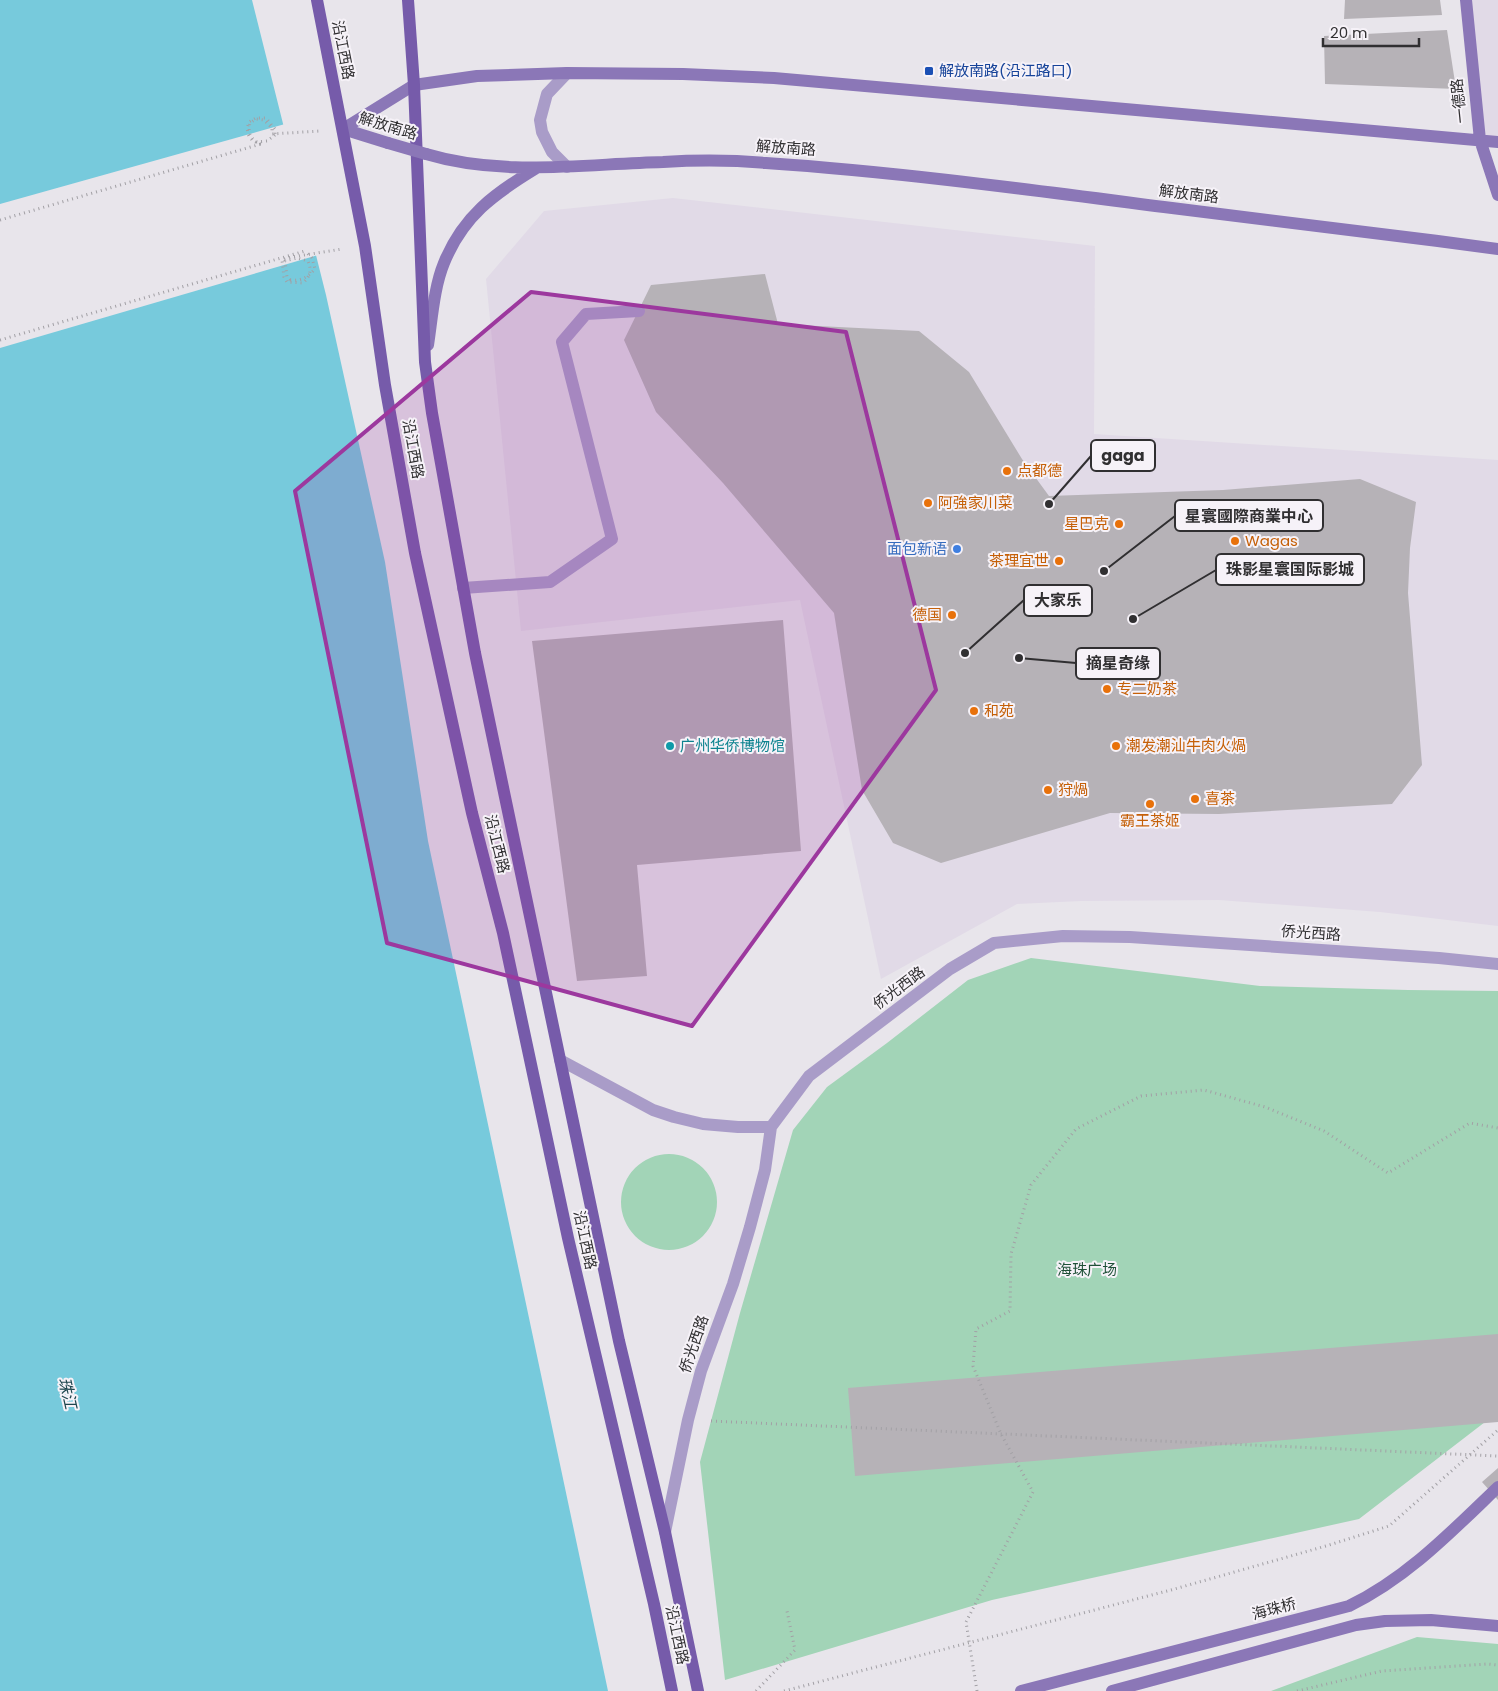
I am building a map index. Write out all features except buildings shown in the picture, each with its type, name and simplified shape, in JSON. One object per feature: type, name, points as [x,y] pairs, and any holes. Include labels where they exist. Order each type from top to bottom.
[{"type":"main road","name":"沿江西路","points":[[317,0],[343,129],[364,246],[401,478],[424,592],[472,813],[503,932],[568,1238],[654,1604],[672,1691]]},
{"type":"main road","name":"沿江西路","points":[[408,0],[414,84],[425,362],[463,588],[619,1341],[665,1532],[698,1691]]},
{"type":"main road","name":"一德路","points":[[1466,0],[1480,140],[1498,195]]},
{"type":"main road","name":"解放南路","points":[[343,129],[414,84],[477,76],[567,73],[683,74],[774,78],[1498,142]]},
{"type":"main road","name":"解放南路","points":[[343,129],[444,160],[494,167],[536,169],[709,161],[820,167],[1041,191],[1498,248]]},
{"type":"main road","points":[[425,362],[436,294],[444,263],[457,237],[474,213],[502,189],[536,169]]},
{"type":"main road","name":"海珠桥","points":[[1021,1691],[1349,1606],[1367,1598],[1408,1570],[1498,1487]]},
{"type":"main road","points":[[1112,1691],[1385,1620],[1431,1620],[1498,1626]]},
{"type":"street","points":[[567,73],[547,94],[540,120],[542,132],[552,152],[567,167]]},
{"type":"street","points":[[463,588],[550,582],[612,539],[562,342],[586,314],[638,311]]},
{"type":"street","name":"侨光西路","points":[[665,1532],[688,1420],[701,1371],[733,1284],[750,1227],[765,1170],[771,1127],[809,1076],[950,969],[994,943],[1063,936],[1130,937],[1439,958],[1498,964]]},
{"type":"street","points":[[560,1060],[653,1110],[674,1117],[703,1124],[771,1127]]},
{"type":"path","points":[[0,220],[261,144],[253,141],[246,129],[249,122],[256,118],[266,118],[275,129],[275,135],[266,141],[256,142],[250,135],[249,130],[250,123],[256,119],[264,120],[272,128],[272,134],[343,129]]},
{"type":"path","points":[[0,340],[304,250],[312,258],[315,269],[308,277],[298,280],[290,280],[287,277],[285,261],[297,258],[308,261],[311,269],[309,276],[302,283],[287,282],[284,277],[282,260],[301,255],[364,246]]},
{"type":"path","points":[[977,1691],[966,1622],[1033,1492],[1001,1434],[973,1366],[976,1329],[1010,1311],[1011,1254],[1031,1185],[1076,1129],[1140,1096],[1204,1090],[1265,1106],[1324,1131],[1388,1173],[1470,1123],[1498,1128]]},
{"type":"path","points":[[688,1420],[1498,1456]]},
{"type":"path","points":[[784,1691],[1171,1590],[1389,1526],[1498,1430]]},
{"type":"path","points":[[756,1691],[795,1650],[787,1611]]},
{"type":"path","points":[[1297,1691],[1382,1671],[1486,1664],[1498,1665]]},
{"type":"highlighted area","points":[[531,292],[846,332],[936,690],[692,1026],[387,943],[295,491]]},
{"type":"shaded area","points":[[1467,0],[1498,0],[1498,142],[1480,140]]},
{"type":"shaded area","points":[[673,198],[1095,246],[1094,434],[1498,460],[1498,926],[1380,912],[1219,900],[1081,901],[1017,904],[881,979],[800,600],[521,631],[486,279],[544,211]]},
{"type":"green space","name":"海珠广场","points":[[1031,958],[1260,986],[1498,991],[1498,1412],[1359,1519],[992,1600],[725,1680],[700,1462],[740,1313],[793,1130],[827,1087],[968,980]]},
{"type":"green space","points":[[669,1154],[687,1158],[703,1168],[713,1184],[717,1202],[713,1220],[703,1236],[687,1246],[669,1250],[651,1246],[635,1236],[625,1220],[621,1202],[625,1184],[635,1168],[651,1158]]},
{"type":"green space","points":[[1417,1637],[1498,1644],[1498,1691],[1271,1691]]},
{"type":"water","name":"珠江","points":[[0,0],[252,0],[326,295],[385,562],[428,841],[608,1691],[0,1691]]},
{"type":"pier","points":[[285,124],[318,255],[0,348],[0,204]]},
{"type":"place","name":"解放南路(沿江路口)","points":[[929,71]]},
{"type":"place","name":"点都德","points":[[1007,471]]},
{"type":"place","name":"阿強家川菜","points":[[928,503]]},
{"type":"place","name":"gaga","points":[[1049,504]]},
{"type":"place","name":"星巴克","points":[[1119,524]]},
{"type":"place","name":"Wagas","points":[[1235,541]]},
{"type":"place","name":"面包新语","points":[[957,549]]},
{"type":"place","name":"茶理宜世","points":[[1059,561]]},
{"type":"place","name":"星寰國際商業中心","points":[[1104,571]]},
{"type":"place","name":"德国","points":[[952,615]]},
{"type":"place","name":"珠影星寰国际影城","points":[[1133,619]]},
{"type":"place","name":"大家乐","points":[[965,653]]},
{"type":"place","name":"摘星奇缘","points":[[1019,658]]},
{"type":"place","name":"专二奶茶","points":[[1107,689]]},
{"type":"place","name":"和苑","points":[[974,711]]},
{"type":"place","name":"广州华侨博物馆","points":[[670,746]]},
{"type":"place","name":"潮发潮汕牛肉火煱","points":[[1116,746]]},
{"type":"place","name":"狩煱","points":[[1048,790]]},
{"type":"place","name":"喜茶","points":[[1195,799]]},
{"type":"place","name":"霸王茶姬","points":[[1150,804]]}]
